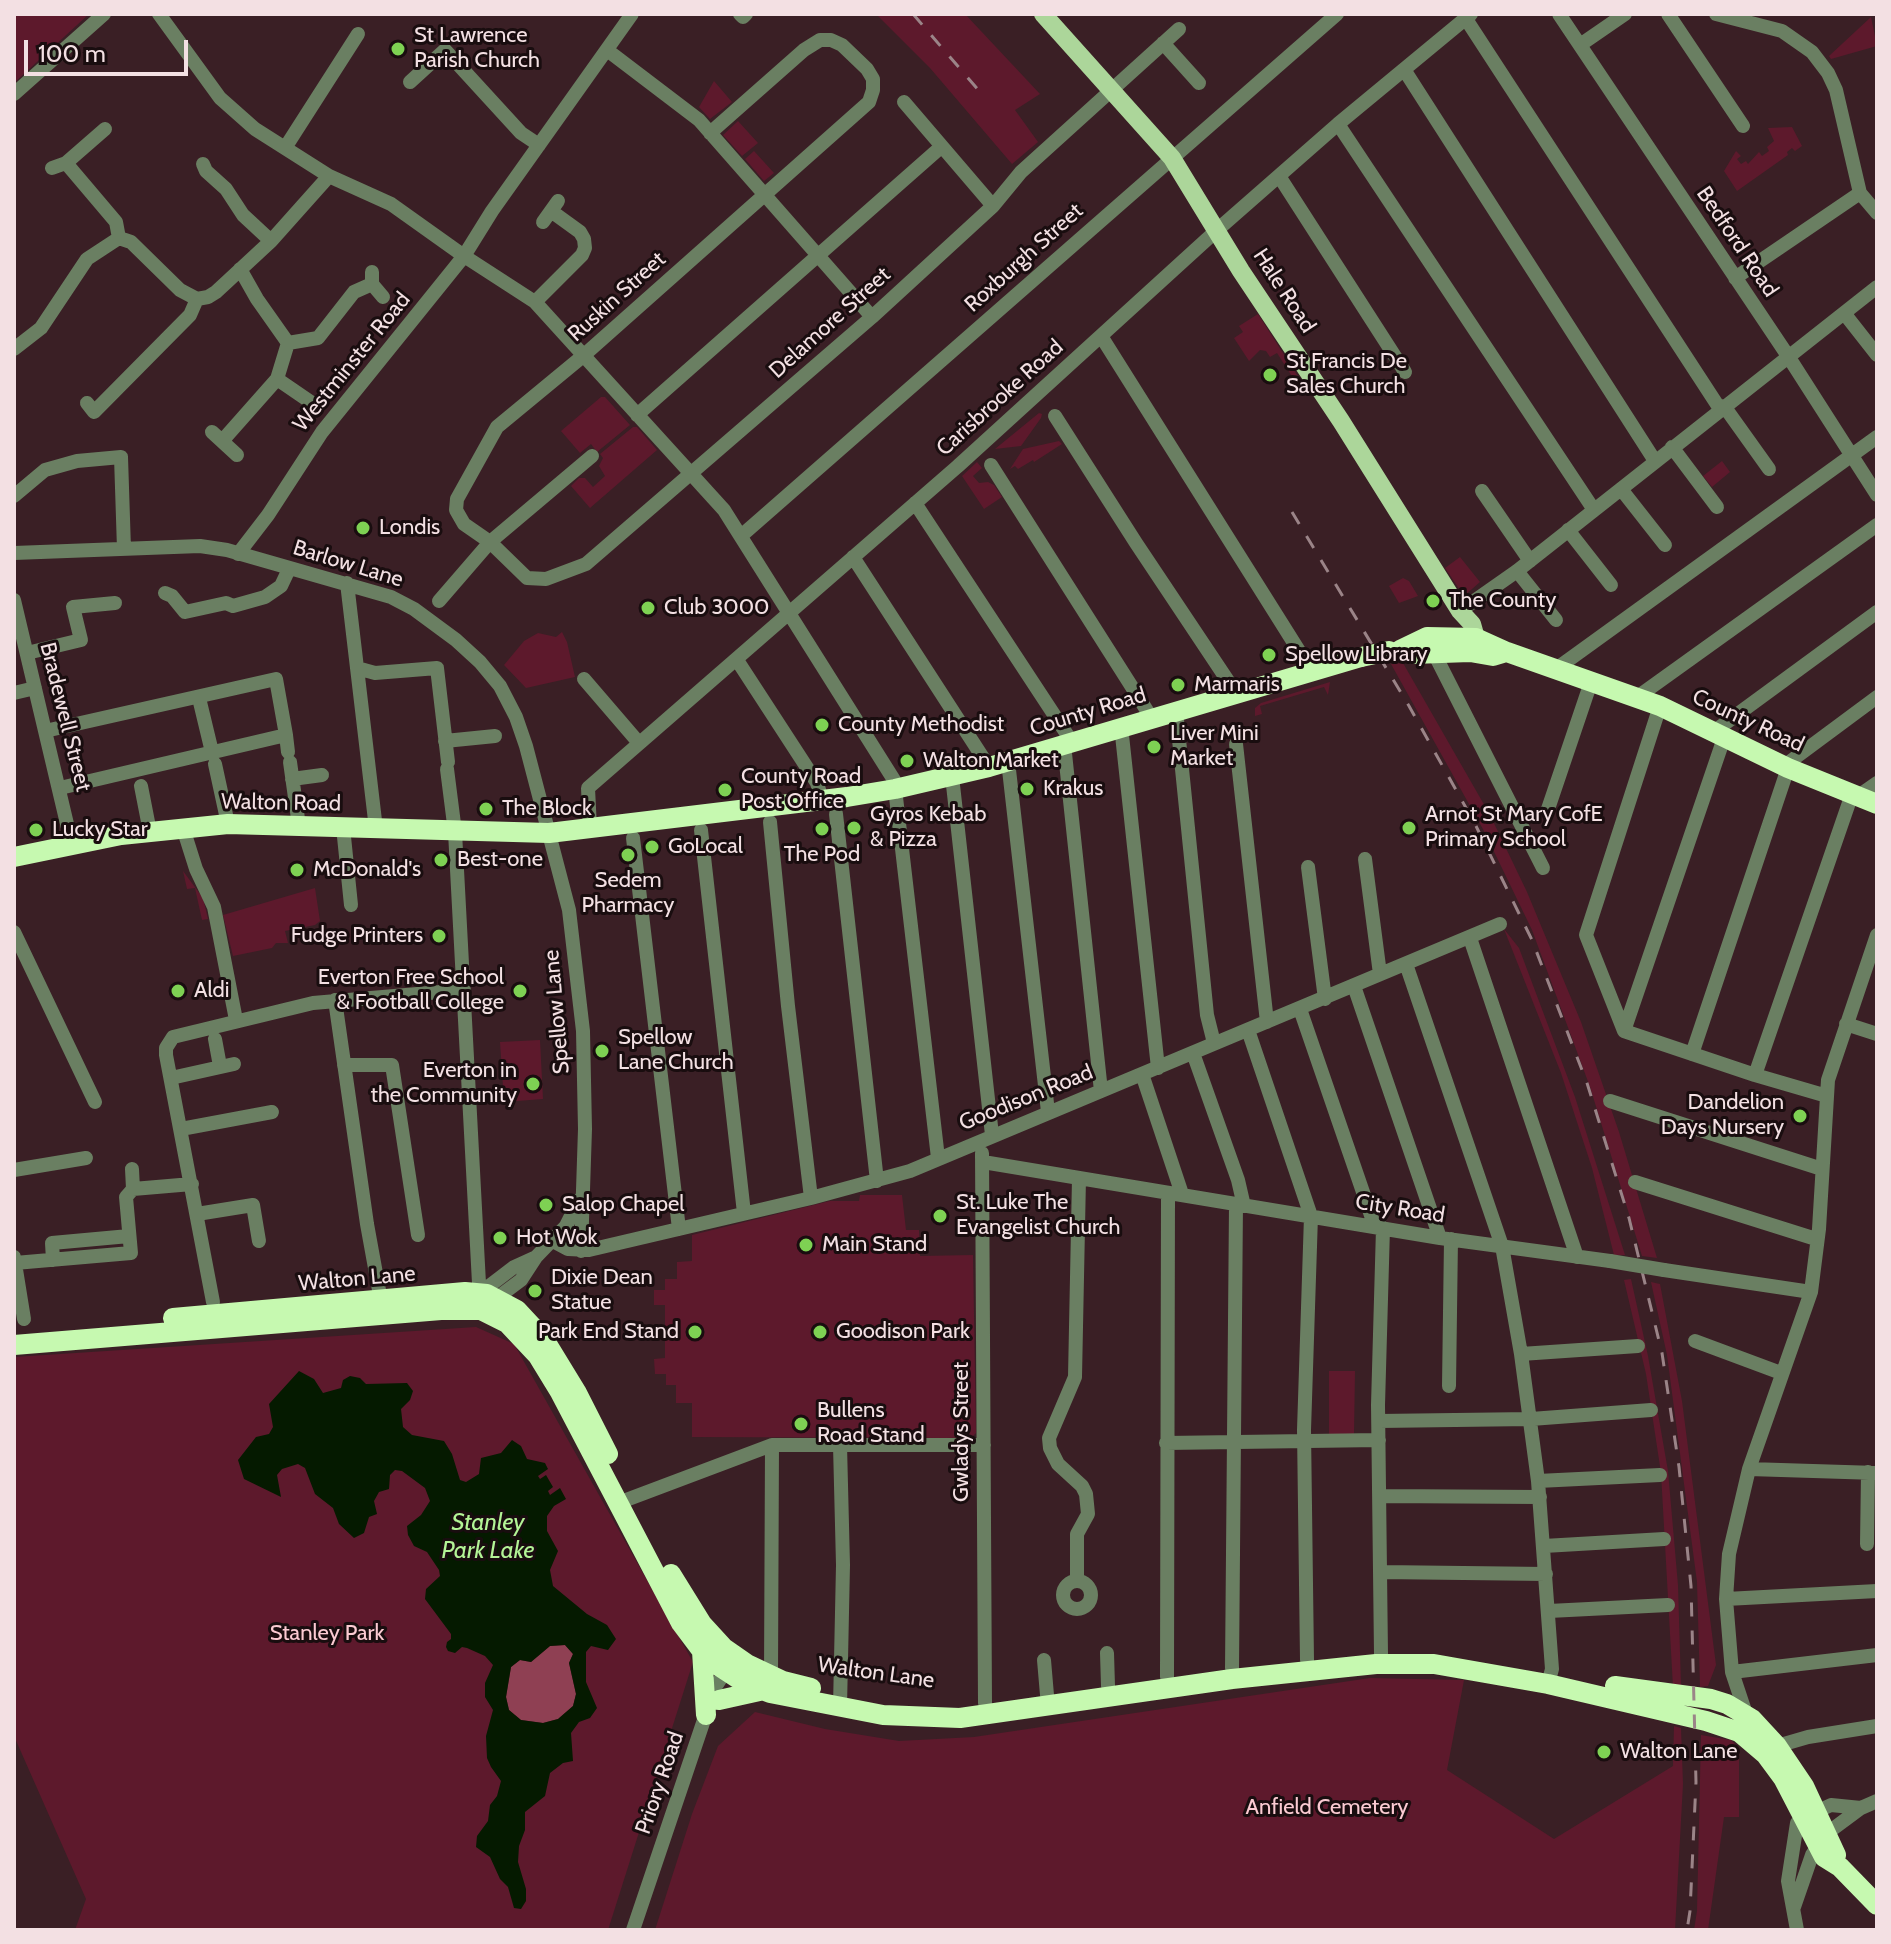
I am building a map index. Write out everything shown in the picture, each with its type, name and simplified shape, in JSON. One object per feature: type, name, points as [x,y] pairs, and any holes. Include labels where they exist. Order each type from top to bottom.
[{"type":"highway","name":"County Road","points":[[549,833],[829,807],[999,764],[1311,670],[1394,651],[1427,637],[1470,642],[1507,652],[1660,706],[1786,767],[1862,798]]},
{"type":"highway","name":"County Road","points":[[1394,651],[1413,654],[1435,652],[1470,642]]},
{"type":"highway","name":"Walton Road","points":[[14,857],[150,832],[228,824],[549,833]]},
{"type":"highway","name":"Walton Lane","points":[[14,1345],[462,1309],[486,1300]]},
{"type":"highway","name":"Walton Lane","points":[[486,1300],[538,1356],[695,1614],[736,1668]]},
{"type":"highway","name":"Walton Lane","points":[[19,1326],[381,1301],[486,1300],[528,1319],[544,1339],[577,1393],[681,1623],[702,1651],[767,1683],[883,1715],[960,1718],[1232,1679],[1405,1662],[1465,1668],[1711,1699],[1727,1704],[1746,1714],[1777,1746],[1804,1786],[1809,1814]]},
{"type":"highway","points":[[702,1651],[711,1709],[767,1683]]},
{"type":"highway","name":"Walton Lane","points":[[841,1701],[919,1706],[985,1703],[1232,1668],[1432,1652],[1549,1678],[1739,1732],[1766,1755],[1809,1814],[1822,1840],[1824,1857],[1840,1867],[1877,1905]]},
{"type":"main road","name":"Hale Road","points":[[1043,14],[1172,158],[1460,611],[1470,642]]},
{"type":"street","points":[[14,94],[104,14]]},
{"type":"street","name":"Westminster Road","points":[[238,554],[268,515],[322,432],[464,256],[632,14]]},
{"type":"street","points":[[740,14],[743,17],[746,14]]},
{"type":"street","name":"Roxburgh Street","points":[[741,536],[1337,14]]},
{"type":"street","name":"Bedford Road","points":[[1559,14],[1788,356],[1877,495]]},
{"type":"street","points":[[1580,45],[1625,14]]},
{"type":"street","points":[[1668,14],[1743,126]]},
{"type":"street","points":[[1716,14],[1782,31],[1812,52],[1836,90],[1860,193],[1877,213]]},
{"type":"street","points":[[163,15],[220,98],[255,129],[329,176],[391,204],[535,302],[724,510],[886,764],[895,789],[932,1160]]},
{"type":"street","points":[[1469,16],[1722,408],[1769,469]]},
{"type":"street","name":"Carisbrooke Road","points":[[590,828],[588,788],[790,614],[1338,124],[1469,16]]},
{"type":"street","name":"Delamore Street","points":[[490,542],[527,578],[546,579],[586,564],[872,317],[993,206],[1021,172],[1179,29]]},
{"type":"street","points":[[285,148],[358,34]]},
{"type":"street","name":"Ruskin Street","points":[[490,542],[464,524],[456,510],[457,499],[497,427],[583,356],[869,102],[873,79],[842,45],[831,40],[820,40],[804,50],[710,133]]},
{"type":"street","points":[[1163,43],[1199,83]]},
{"type":"street","points":[[410,82],[445,50],[521,133],[539,145]]},
{"type":"street","points":[[607,50],[699,120],[872,317]]},
{"type":"street","points":[[1405,71],[1655,461]]},
{"type":"street","points":[[904,102],[993,206]]},
{"type":"street","points":[[1338,124],[1594,510]]},
{"type":"street","points":[[103,136],[59,165],[116,222],[119,238]]},
{"type":"street","points":[[637,415],[941,147]]},
{"type":"street","points":[[200,160],[206,171],[226,189],[243,215],[271,241]]},
{"type":"street","points":[[119,238],[131,242],[180,290],[197,299],[208,297],[271,241],[329,176]]},
{"type":"street","points":[[1279,176],[1405,372]]},
{"type":"street","points":[[1735,278],[1860,193]]},
{"type":"street","points":[[535,302],[582,255],[585,248],[580,232],[551,211]]},
{"type":"street","points":[[14,349],[41,328],[87,259],[119,238]]},
{"type":"street","points":[[240,269],[288,343]]},
{"type":"street","points":[[288,343],[318,338],[354,292],[372,278],[383,297]]},
{"type":"street","points":[[1460,611],[1530,561],[1877,287]]},
{"type":"street","points":[[87,403],[94,412],[190,315],[197,299]]},
{"type":"street","points":[[1844,313],[1877,355]]},
{"type":"street","points":[[1101,336],[1311,670]]},
{"type":"street","points":[[237,455],[217,436],[277,379],[288,343]]},
{"type":"street","points":[[277,379],[315,405]]},
{"type":"street","points":[[1055,416],[1236,693]]},
{"type":"street","points":[[1556,669],[1877,437]]},
{"type":"street","points":[[1672,447],[1717,507]]},
{"type":"street","points":[[14,496],[45,470],[77,461],[121,457],[124,549]]},
{"type":"street","points":[[439,601],[490,542],[587,460],[593,477]]},
{"type":"street","points":[[991,465],[1151,717]]},
{"type":"street","points":[[1621,489],[1665,545]]},
{"type":"street","points":[[1482,491],[1530,561]]},
{"type":"street","points":[[915,503],[1068,743],[1101,1091]]},
{"type":"street","points":[[1636,698],[1877,525]]},
{"type":"street","points":[[1568,530],[1611,585]]},
{"type":"street","points":[[14,553],[200,546],[238,554]]},
{"type":"street","name":"Barlow Lane","points":[[238,554],[391,597],[414,609],[456,640],[500,686],[516,717],[549,833]]},
{"type":"street","points":[[853,557],[999,764],[1048,1112]]},
{"type":"street","points":[[165,593],[172,596],[185,612],[226,603],[233,606],[265,597],[281,586],[289,569]]},
{"type":"street","points":[[1517,571],[1556,620]]},
{"type":"street","points":[[347,583],[376,829]]},
{"type":"street","name":"Bradewell Street","points":[[14,600],[72,845]]},
{"type":"street","points":[[27,653],[81,640],[73,607],[115,603]]},
{"type":"street","points":[[1624,1031],[1718,735],[1877,612]]},
{"type":"street","points":[[1435,652],[1543,868]]},
{"type":"street","points":[[737,660],[817,783],[829,807],[877,1181]]},
{"type":"street","points":[[357,668],[375,673],[437,668],[445,741],[452,772],[486,1300]]},
{"type":"street","points":[[45,731],[200,702],[276,679],[299,826]]},
{"type":"street","points":[[584,679],[639,743]]},
{"type":"street","points":[[1548,809],[1591,682]]},
{"type":"street","points":[[14,693],[35,688]]},
{"type":"street","points":[[1692,1054],[1786,767],[1877,697]]},
{"type":"street","points":[[200,702],[228,824]]},
{"type":"street","points":[[1660,706],[1586,935],[1624,1031],[1827,1096]]},
{"type":"street","points":[[1176,710],[1207,1015],[1214,1043]]},
{"type":"street","points":[[1121,726],[1158,1068]]},
{"type":"street","points":[[60,788],[213,758],[286,735]]},
{"type":"street","points":[[445,741],[495,736]]},
{"type":"street","points":[[1236,744],[1267,1022]]},
{"type":"street","points":[[1238,763],[1255,760]]},
{"type":"street","points":[[292,779],[322,775]]},
{"type":"street","name":"Gwladys Street","points":[[952,776],[986,1138],[983,1162],[985,1703]]},
{"type":"street","points":[[1755,1075],[1862,798],[1877,783]]},
{"type":"street","points":[[141,786],[150,832]]},
{"type":"street","points":[[770,822],[811,1198]]},
{"type":"street","points":[[343,827],[351,905]]},
{"type":"street","points":[[183,828],[196,869],[214,907],[236,1020]]},
{"type":"street","points":[[701,830],[744,1213]]},
{"type":"street","name":"Spellow Lane","points":[[549,833],[566,894],[583,1031],[581,1251]]},
{"type":"street","points":[[633,838],[679,1229]]},
{"type":"street","points":[[1365,859],[1380,974]]},
{"type":"street","points":[[1308,867],[1325,999]]},
{"type":"street","name":"Goodison Road","points":[[581,1251],[877,1181],[1158,1068],[1500,924]]},
{"type":"street","points":[[14,932],[95,1102]]},
{"type":"street","points":[[1746,1714],[1732,1672],[1726,1599],[1729,1554],[1749,1469],[1811,1292],[1828,1080],[1877,935]]},
{"type":"street","points":[[1470,938],[1577,1257]]},
{"type":"street","points":[[1406,964],[1502,1246],[1531,1419],[1540,1497],[1549,1611],[1549,1678]]},
{"type":"street","points":[[1354,986],[1446,1238],[1449,1386]]},
{"type":"street","points":[[213,1302],[166,1055],[169,1042],[181,1033],[335,1000],[464,990]]},
{"type":"street","points":[[335,1000],[381,1301]]},
{"type":"street","points":[[1300,1009],[1379,1227],[1381,1654]]},
{"type":"street","points":[[1846,1024],[1877,1034]]},
{"type":"street","points":[[1248,1030],[1311,1216],[1305,1374],[1307,1660]]},
{"type":"street","points":[[171,1078],[227,1065],[215,1039]]},
{"type":"street","points":[[1193,1053],[1238,1180],[1240,1205],[1232,1444],[1232,1668]]},
{"type":"street","points":[[344,1065],[392,1065],[418,1235]]},
{"type":"street","points":[[1142,1074],[1175,1194],[1166,1443],[1167,1677]]},
{"type":"street","points":[[1610,1101],[1822,1169]]},
{"type":"street","points":[[181,1129],[272,1112]]},
{"type":"street","points":[[14,1170],[86,1158]]},
{"type":"street","name":"City Road","points":[[983,1162],[1446,1238],[1811,1292]]},
{"type":"street","points":[[132,1169],[133,1189]]},
{"type":"street","points":[[1077,1581],[1070,1532],[1088,1514],[1086,1494],[1082,1486],[1058,1464],[1050,1448],[1051,1430],[1075,1377],[1079,1178]]},
{"type":"street","points":[[1635,1182],[1816,1239]]},
{"type":"street","points":[[15,1263],[131,1253],[126,1197],[133,1189],[192,1184]]},
{"type":"street","name":"Spellow Lane","points":[[486,1300],[521,1280],[536,1257],[572,1218],[583,1189]]},
{"type":"street","points":[[197,1214],[253,1205],[259,1241]]},
{"type":"street","points":[[553,1241],[568,1249],[581,1251]]},
{"type":"street","points":[[14,1257],[19,1326]]},
{"type":"street","name":"Spellow Lane","points":[[486,1300],[514,1267],[536,1257]]},
{"type":"street","points":[[521,1280],[518,1297],[528,1319]]},
{"type":"street","points":[[1695,1341],[1781,1373]]},
{"type":"street","points":[[1521,1354],[1638,1346]]},
{"type":"street","points":[[1379,1421],[1531,1419],[1651,1410]]},
{"type":"street","points":[[1166,1443],[1379,1440]]},
{"type":"street","points":[[624,1500],[772,1445],[984,1445]]},
{"type":"street","points":[[767,1683],[772,1445]]},
{"type":"street","points":[[840,1445],[843,1565],[841,1701]]},
{"type":"street","points":[[1749,1469],[1872,1472],[1867,1544]]},
{"type":"street","points":[[1538,1481],[1660,1475]]},
{"type":"street","points":[[1380,1496],[1540,1497]]},
{"type":"street","points":[[1544,1546],[1664,1539]]},
{"type":"street","points":[[1381,1572],[1546,1574]]},
{"type":"street","points":[[1726,1599],[1877,1591]]},
{"type":"street","points":[[1549,1611],[1668,1605]]},
{"type":"street","points":[[1107,1653],[1108,1686]]},
{"type":"street","points":[[1732,1672],[1877,1655]]},
{"type":"street","points":[[1044,1660],[1047,1695]]},
{"type":"street","name":"Priory Road","points":[[633,1930],[711,1709],[736,1668]]},
{"type":"street","points":[[1711,1699],[1722,1694],[1732,1672]]},
{"type":"street","points":[[1777,1746],[1808,1737],[1877,1726]]},
{"type":"street","points":[[1794,1907],[1822,1840],[1861,1808],[1877,1801]]},
{"type":"street","points":[[1797,1930],[1788,1881],[1797,1823],[1809,1814],[1839,1804],[1861,1808]]},
{"type":"green space","points":[[14,14],[89,14],[14,83]]},
{"type":"green space","points":[[876,14],[965,14],[1040,94],[1015,110],[1038,142],[1012,164],[930,68]]},
{"type":"green space","points":[[1871,17],[1877,46],[1831,59],[1829,56]]},
{"type":"green space","points":[[714,81],[732,102],[710,119],[699,107]]},
{"type":"green space","points":[[738,121],[758,143],[742,156],[723,135]]},
{"type":"green space","points":[[1792,127],[1802,146],[1795,151],[1792,148],[1788,155],[1737,191],[1724,171],[1736,151],[1741,156],[1737,159],[1741,164],[1746,161],[1748,164],[1759,152],[1762,156],[1769,151],[1767,147],[1774,141],[1768,128]]},
{"type":"green space","points":[[754,151],[774,173],[764,181],[745,159]]},
{"type":"green space","points":[[1258,314],[1306,389],[1302,392],[1277,353],[1270,357],[1266,351],[1260,350],[1249,361],[1234,338],[1243,332],[1239,326]]},
{"type":"green space","points":[[601,397],[605,397],[630,425],[597,452],[591,444],[580,453],[561,431]]},
{"type":"green space","points":[[1039,413],[1042,414],[1041,418],[1021,446],[995,449]]},
{"type":"green space","points":[[637,427],[657,450],[590,508],[571,486],[579,478],[585,478],[593,487],[605,476],[599,466],[603,458],[600,454]]},
{"type":"green space","points":[[1059,441],[1062,444],[1034,462],[1010,469],[1023,449]]},
{"type":"green space","points":[[1722,461],[1730,472],[1712,487],[1703,476]]},
{"type":"green space","points":[[977,462],[982,468],[973,476],[979,483],[994,485],[1002,497],[984,509],[962,476]]},
{"type":"green space","points":[[1460,557],[1480,582],[1464,596],[1445,568]]},
{"type":"green space","points":[[1403,578],[1409,581],[1418,596],[1399,603],[1389,586]]},
{"type":"green space","points":[[562,632],[575,677],[526,688],[504,665],[524,641],[538,633],[556,637]]},
{"type":"green space","points":[[1403,663],[1490,815],[1527,892],[1581,1022],[1619,1132],[1657,1258],[1642,1256],[1590,1087],[1532,930],[1484,831],[1391,664]]},
{"type":"green space","points":[[1330,682],[1328,695],[1324,687],[1260,706],[1262,714],[1255,716],[1255,708],[1261,703]]},
{"type":"green space","points":[[183,871],[203,898],[208,919],[202,920],[195,888],[187,889]]},
{"type":"green space","points":[[315,888],[320,921],[315,925],[285,931],[288,943],[276,943],[272,948],[233,956],[223,915]]},
{"type":"green space","points":[[1504,929],[1519,948],[1575,1097],[1625,1255],[1614,1255],[1592,1168],[1561,1073]]},
{"type":"green space","points":[[540,1040],[543,1099],[504,1102],[500,1042]]},
{"type":"green space","name":"Goodison Park","points":[[860,1195],[902,1195],[906,1230],[919,1230],[920,1256],[973,1255],[976,1433],[972,1437],[947,1438],[692,1437],[692,1403],[676,1403],[676,1385],[666,1385],[666,1374],[655,1374],[654,1359],[665,1358],[665,1305],[654,1305],[654,1290],[665,1290],[665,1279],[677,1279],[677,1262],[692,1261],[692,1235],[830,1201],[859,1201]]},
{"type":"green space","points":[[1631,1279],[1668,1471],[1678,1585],[1681,1686],[1673,1687],[1661,1473],[1646,1374],[1624,1280]]},
{"type":"green space","points":[[1651,1282],[1660,1284],[1682,1401],[1716,1665],[1708,1686],[1700,1687],[1697,1582],[1667,1355]]},
{"type":"green space","name":"Stanley Park","points":[[476,1327],[514,1344],[693,1662],[608,1930],[75,1930],[86,1899],[14,1736],[14,1357]]},
{"type":"green space","points":[[1329,1371],[1355,1371],[1354,1434],[1329,1434]]},
{"type":"green space","name":"Anfield Cemetery","points":[[1370,1678],[1464,1680],[1447,1770],[1554,1839],[1673,1766],[1674,1726],[1681,1728],[1683,1784],[1675,1930],[655,1930],[692,1814],[718,1746],[755,1712],[825,1729],[899,1741],[974,1737]]},
{"type":"green space","points":[[1701,1735],[1731,1740],[1739,1748],[1739,1817],[1724,1817],[1708,1930],[1694,1930],[1697,1911]]},
{"type":"shaded area","points":[[565,1645],[573,1654],[569,1663],[576,1694],[573,1706],[558,1719],[543,1723],[521,1720],[509,1710],[506,1697],[511,1667],[520,1660],[531,1662],[550,1646]]},
{"type":"water","name":"Stanley Park Lake","points":[[299,1371],[314,1379],[323,1393],[341,1388],[343,1380],[350,1376],[360,1378],[366,1384],[407,1383],[413,1391],[410,1400],[401,1409],[403,1427],[412,1435],[444,1441],[452,1454],[460,1480],[466,1482],[479,1474],[481,1458],[501,1453],[512,1440],[521,1446],[527,1459],[545,1463],[548,1469],[538,1476],[540,1479],[546,1475],[553,1487],[548,1491],[550,1495],[560,1488],[566,1499],[554,1506],[547,1516],[547,1531],[558,1551],[550,1570],[553,1586],[587,1614],[607,1625],[616,1639],[608,1650],[591,1646],[586,1652],[586,1682],[597,1708],[571,1733],[573,1761],[563,1763],[550,1773],[545,1796],[525,1812],[525,1830],[519,1846],[518,1862],[526,1889],[526,1901],[521,1909],[514,1908],[508,1887],[500,1879],[490,1857],[476,1847],[477,1836],[488,1821],[490,1805],[497,1796],[501,1781],[487,1758],[486,1736],[493,1710],[485,1697],[485,1683],[493,1665],[485,1656],[467,1648],[462,1647],[455,1653],[448,1651],[446,1647],[451,1634],[425,1599],[426,1589],[440,1576],[439,1570],[427,1552],[414,1546],[407,1526],[421,1515],[430,1501],[425,1488],[402,1471],[395,1470],[390,1475],[389,1489],[379,1492],[374,1501],[377,1514],[369,1517],[364,1533],[354,1538],[339,1524],[333,1508],[315,1494],[305,1468],[298,1464],[282,1469],[277,1475],[281,1497],[244,1479],[238,1460],[256,1437],[269,1434],[273,1427],[269,1404]],"holes":[[[565,1645],[573,1654],[569,1663],[576,1694],[573,1706],[558,1719],[543,1723],[521,1720],[509,1710],[506,1697],[511,1667],[520,1660],[531,1662],[550,1646]]]},
{"type":"railway","points":[[913,14],[980,92]]},
{"type":"railway","points":[[1292,512],[1409,706],[1475,824],[1532,940],[1587,1083],[1629,1218],[1662,1353],[1679,1467],[1691,1586],[1696,1782],[1687,1930]]},
{"type":"place","name":"St Lawrence Parish Church","points":[[398,49]]},
{"type":"place","name":"St Francis De Sales Church","points":[[1270,375]]},
{"type":"place","name":"Londis","points":[[363,528]]},
{"type":"place","name":"The County","points":[[1433,601]]},
{"type":"place","name":"Club 3000","points":[[648,608]]},
{"type":"place","name":"Spellow Library","points":[[1269,655]]},
{"type":"place","name":"Marmaris","points":[[1178,685]]},
{"type":"place","name":"County Methodist","points":[[822,725]]},
{"type":"place","name":"Liver Mini Market","points":[[1154,747]]},
{"type":"place","name":"Walton Market","points":[[907,761]]},
{"type":"place","name":"Krakus","points":[[1027,789]]},
{"type":"place","name":"County Road Post Office","points":[[725,790]]},
{"type":"place","name":"The Block","points":[[486,809]]},
{"type":"place","name":"Gyros Kebab & Pizza","points":[[854,828]]},
{"type":"place","name":"Arnot St Mary CofE Primary School","points":[[1409,828]]},
{"type":"place","name":"The Pod","points":[[822,829]]},
{"type":"place","name":"Lucky Star","points":[[36,830]]},
{"type":"place","name":"GoLocal","points":[[652,847]]},
{"type":"place","name":"Sedem Pharmacy","points":[[628,855]]},
{"type":"place","name":"Best-one","points":[[441,860]]},
{"type":"place","name":"McDonald's","points":[[297,870]]},
{"type":"place","name":"Fudge Printers","points":[[439,936]]},
{"type":"place","name":"Aldi","points":[[178,991]]},
{"type":"place","name":"Everton Free School & Football College","points":[[520,991]]},
{"type":"place","name":"Spellow Lane Church","points":[[602,1051]]},
{"type":"place","name":"Everton in the Community","points":[[533,1084]]},
{"type":"place","name":"Dandelion Days Nursery","points":[[1800,1116]]},
{"type":"place","name":"Salop Chapel","points":[[546,1205]]},
{"type":"place","name":"St. Luke The Evangelist Church","points":[[940,1216]]},
{"type":"place","name":"Hot Wok","points":[[500,1238]]},
{"type":"place","name":"Main Stand","points":[[806,1245]]},
{"type":"place","name":"Dixie Dean Statue","points":[[535,1291]]},
{"type":"place","name":"Park End Stand","points":[[695,1332]]},
{"type":"place","name":"Goodison Park","points":[[820,1332]]},
{"type":"place","name":"Bullens Road Stand","points":[[801,1424]]},
{"type":"place","name":"Walton Lane","points":[[1604,1752]]}]
